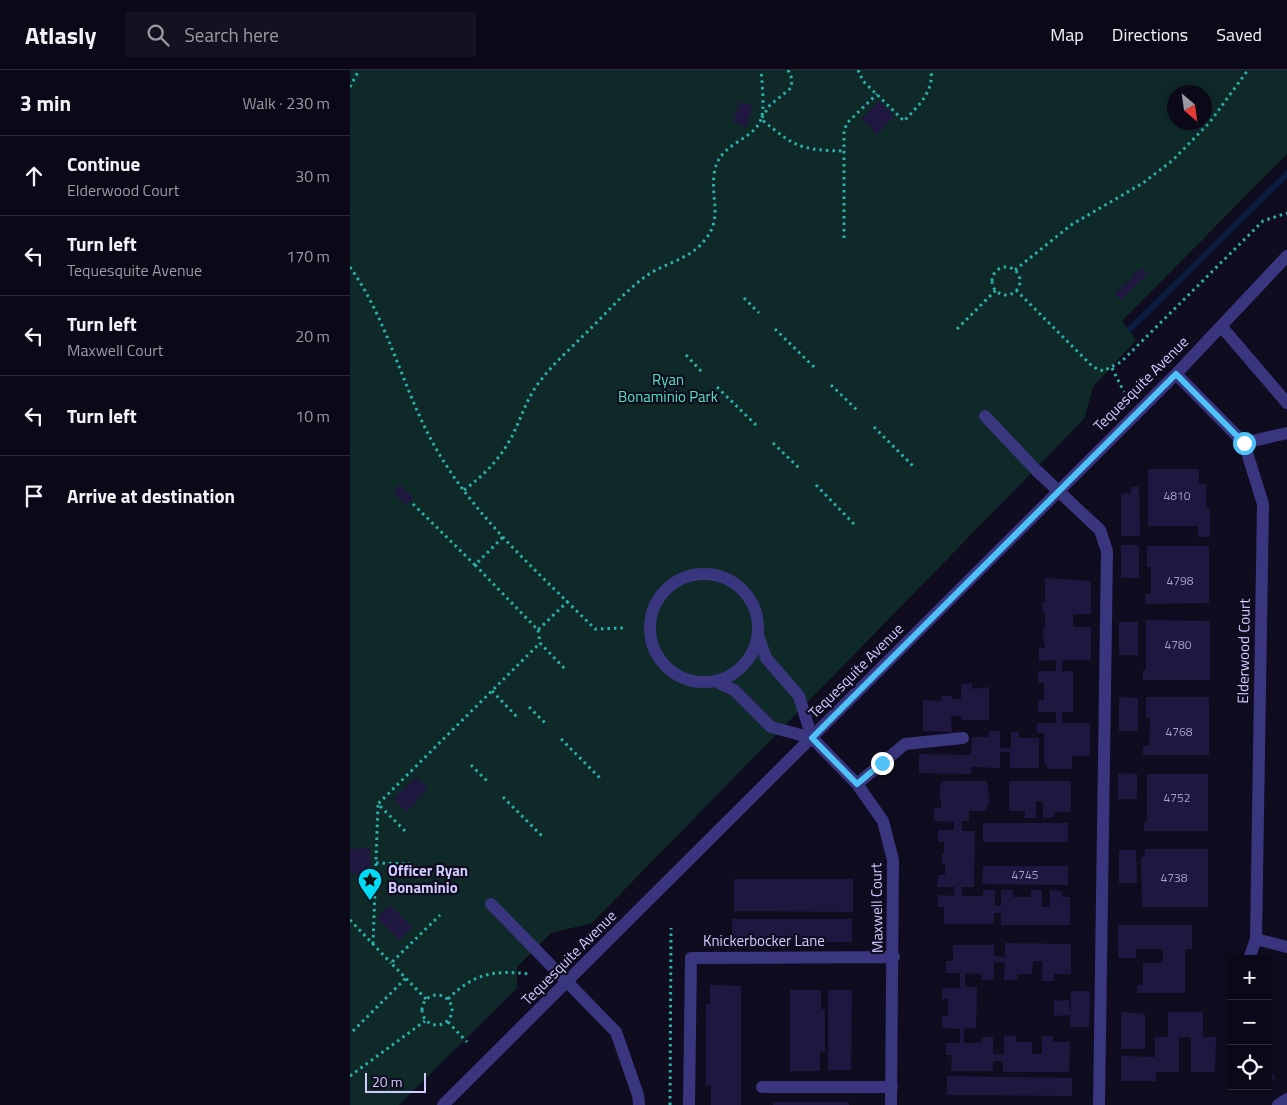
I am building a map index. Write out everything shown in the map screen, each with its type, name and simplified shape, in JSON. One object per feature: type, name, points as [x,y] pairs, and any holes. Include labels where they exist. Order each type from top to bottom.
[{"type":"street","name":"Tequesquite Avenue","points":[[443,1105],[1176,374],[1287,256]]},
{"type":"street","points":[[1222,326],[1287,403]]},
{"type":"street","name":"Elderwood Court","points":[[1176,374],[1244,443],[1262,504],[1256,939],[1251,955]]},
{"type":"street","points":[[985,416],[1100,530],[1107,551],[1099,1105]]},
{"type":"street","points":[[1244,443],[1287,433]]},
{"type":"street","points":[[758,635],[753,651],[744,665],[731,675],[715,681],[689,680],[673,673],[660,660],[653,644],[651,618],[656,605],[665,591],[679,581],[695,575],[712,575],[728,580],[742,589],[752,602],[757,618],[758,635],[766,658],[799,696],[812,738]]},
{"type":"street","points":[[715,681],[734,690],[771,727],[812,738]]},
{"type":"street","name":"Maxwell Court","points":[[812,738],[857,784],[883,821],[893,860],[892,1105]]},
{"type":"street","points":[[857,784],[905,744],[963,738]]},
{"type":"street","points":[[491,904],[616,1032],[638,1095],[639,1105]]},
{"type":"street","points":[[1256,939],[1287,947]]},
{"type":"street","name":"Knickerbocker Lane","points":[[689,1105],[691,958],[894,957]]},
{"type":"street","points":[[762,1087],[892,1086]]},
{"type":"street","points":[[1278,1105],[1287,1099]]},
{"type":"path","points":[[350,87],[359,70]]},
{"type":"path","points":[[761,70],[761,120]]},
{"type":"path","points":[[464,490],[484,475],[500,456],[510,439],[528,398],[542,378],[634,285],[663,266],[690,254],[704,241],[712,227],[717,209],[714,175],[720,156],[734,142],[750,133],[770,105],[791,88],[792,79],[788,70]]},
{"type":"path","points":[[858,70],[863,81],[904,121],[923,100],[931,86],[931,70]]},
{"type":"path","points":[[1015,270],[1071,225],[1143,183],[1173,160],[1210,122],[1248,70]]},
{"type":"path","points":[[844,238],[844,132],[847,123],[877,94]]},
{"type":"path","points":[[761,120],[795,145],[811,150],[844,151]]},
{"type":"path","points":[[1016,290],[1092,368],[1103,371],[1121,362],[1263,221],[1287,213]]},
{"type":"path","points":[[350,267],[377,311],[424,427],[442,459],[482,516],[595,629],[624,628]]},
{"type":"path","points":[[1015,270],[1007,267],[995,273],[992,282],[996,290],[1004,294],[1016,290]]},
{"type":"path","points":[[1015,270],[1019,282],[1016,290]]},
{"type":"path","points":[[957,329],[996,290]]},
{"type":"path","points":[[744,298],[759,313]]},
{"type":"path","points":[[776,329],[815,368]]},
{"type":"path","points":[[686,355],[701,370]]},
{"type":"path","points":[[1112,368],[1124,392]]},
{"type":"path","points":[[832,385],[858,411]]},
{"type":"path","points":[[717,387],[757,426]]},
{"type":"path","points":[[874,427],[914,467]]},
{"type":"path","points":[[773,443],[800,469]]},
{"type":"path","points":[[816,486],[855,525]]},
{"type":"path","points":[[414,504],[538,630],[540,643],[566,670]]},
{"type":"path","points":[[475,565],[503,537]]},
{"type":"path","points":[[538,630],[568,601]]},
{"type":"path","points":[[373,944],[378,804],[540,643]]},
{"type":"path","points":[[492,691],[518,718]]},
{"type":"path","points":[[529,707],[546,724]]},
{"type":"path","points":[[561,739],[600,778]]},
{"type":"path","points":[[471,765],[488,782]]},
{"type":"path","points":[[503,797],[542,836]]},
{"type":"path","points":[[378,804],[404,831]]},
{"type":"path","points":[[376,863],[413,864]]},
{"type":"path","points":[[391,963],[440,915]]},
{"type":"path","points":[[350,920],[426,999]]},
{"type":"path","points":[[670,1105],[671,928]]},
{"type":"path","points":[[448,999],[462,986],[475,978],[501,972],[530,974]]},
{"type":"path","points":[[353,1030],[406,978]]},
{"type":"path","points":[[437,995],[448,999],[453,1010],[448,1022],[435,1026],[425,1021],[421,1009],[426,999],[437,995]]},
{"type":"path","points":[[350,1076],[425,1021]]},
{"type":"path","points":[[448,1022],[467,1042]]},
{"type":"green space","name":"Ryan Bonaminio Park","points":[[350,70],[1287,70],[1287,154],[1122,321],[1136,340],[1093,387],[1084,419],[592,923],[551,933],[517,967],[517,988],[399,1105],[350,1105]]},
{"type":"building","points":[[879,101],[894,116],[877,134],[862,119]]},
{"type":"building","points":[[740,102],[753,106],[746,127],[733,122]]},
{"type":"building","points":[[1141,268],[1148,274],[1121,300],[1115,294]]},
{"type":"building","points":[[1148,469],[1199,469],[1199,484],[1206,484],[1206,508],[1210,508],[1210,537],[1198,537],[1198,526],[1148,526]]},
{"type":"building","points":[[400,485],[413,498],[406,505],[393,492]]},
{"type":"building","points":[[1131,487],[1139,487],[1140,536],[1121,536],[1121,494],[1131,493]]},
{"type":"building","points":[[1121,545],[1139,545],[1139,578],[1121,578]]},
{"type":"building","points":[[1147,546],[1209,546],[1209,603],[1145,604],[1145,594],[1151,594],[1151,567],[1147,567]]},
{"type":"building","points":[[1045,578],[1091,581],[1091,614],[1073,614],[1073,627],[1091,627],[1091,660],[1062,660],[1062,671],[1073,671],[1073,712],[1062,712],[1062,723],[1090,723],[1090,756],[1072,756],[1072,769],[1047,769],[1047,763],[1044,763],[1044,733],[1037,733],[1037,723],[1056,723],[1056,712],[1038,712],[1038,700],[1044,700],[1044,683],[1038,683],[1038,671],[1056,671],[1056,660],[1039,661],[1039,647],[1045,648],[1042,629],[1045,629],[1045,611],[1042,611],[1042,602],[1045,603]]},
{"type":"building","points":[[1146,620],[1210,621],[1210,680],[1143,680],[1143,670],[1146,670]]},
{"type":"building","points":[[1119,622],[1138,622],[1138,655],[1119,655]]},
{"type":"building","points":[[972,683],[972,689],[989,687],[989,720],[961,720],[961,716],[951,716],[952,732],[923,731],[923,700],[941,701],[941,696],[952,696],[952,699],[961,699],[961,684]]},
{"type":"building","points":[[1119,697],[1138,698],[1138,731],[1119,731]]},
{"type":"building","points":[[1146,697],[1209,697],[1209,755],[1143,755],[1143,746],[1149,746],[1150,719],[1146,718]]},
{"type":"building","points":[[989,731],[1000,731],[1000,748],[1011,748],[1011,732],[1019,732],[1019,738],[1039,738],[1039,768],[1010,768],[1010,752],[1000,752],[1000,768],[972,767],[971,774],[919,773],[919,754],[971,755],[972,737],[989,737]]},
{"type":"building","points":[[1118,773],[1137,774],[1137,799],[1118,799]]},
{"type":"building","points":[[1147,774],[1208,774],[1208,831],[1144,831],[1144,823],[1147,823]]},
{"type":"building","points":[[416,777],[428,789],[406,812],[393,799]]},
{"type":"building","points":[[941,781],[987,781],[990,804],[987,804],[987,811],[969,811],[969,821],[962,821],[962,831],[975,831],[974,887],[962,887],[962,896],[983,896],[983,890],[995,890],[995,906],[1001,906],[1001,890],[1013,890],[1013,897],[1031,897],[1031,890],[1042,890],[1042,907],[1050,907],[1050,890],[1062,891],[1062,897],[1070,897],[1070,925],[1001,925],[1001,913],[994,913],[994,924],[944,924],[944,907],[938,907],[938,895],[954,896],[955,887],[937,887],[938,875],[945,875],[945,863],[942,863],[944,842],[938,842],[938,830],[954,830],[954,822],[934,821],[934,808],[941,808],[941,798],[939,799]]},
{"type":"building","points":[[1009,781],[1071,781],[1071,812],[1054,812],[1054,817],[1043,818],[1043,801],[1036,801],[1036,818],[1025,818],[1025,811],[1009,811]]},
{"type":"building","points":[[983,823],[1068,823],[1068,842],[983,842]]},
{"type":"building","points":[[370,848],[370,875],[350,873],[350,850]]},
{"type":"building","points":[[1145,849],[1208,849],[1208,907],[1142,907],[1141,857],[1145,857]]},
{"type":"building","points":[[1119,850],[1136,850],[1137,883],[1119,883]]},
{"type":"building","points":[[983,866],[1068,866],[1068,885],[982,884]]},
{"type":"building","points":[[734,879],[853,879],[853,912],[734,911]]},
{"type":"building","points":[[391,905],[412,927],[399,940],[377,918]]},
{"type":"building","points":[[732,919],[852,919],[852,942],[732,941]]},
{"type":"building","points":[[1118,925],[1192,925],[1192,949],[1185,949],[1185,993],[1137,993],[1137,985],[1143,985],[1143,963],[1163,963],[1163,949],[1136,949],[1136,958],[1118,958]]},
{"type":"building","points":[[1005,943],[1071,944],[1071,974],[1054,974],[1054,981],[1042,981],[1043,961],[1033,961],[1032,974],[1017,974],[1017,980],[1004,980],[1005,963],[994,962],[994,980],[981,980],[982,974],[965,973],[965,987],[977,987],[976,1028],[964,1029],[964,1043],[981,1043],[981,1037],[993,1037],[993,1054],[1004,1054],[1004,1035],[1016,1036],[1016,1042],[1032,1042],[1032,1054],[1042,1054],[1042,1036],[1053,1036],[1053,1042],[1070,1042],[1069,1072],[1003,1072],[1003,1061],[993,1061],[993,1071],[951,1071],[952,1055],[946,1055],[946,1043],[960,1043],[960,1029],[942,1028],[942,1016],[948,1016],[948,999],[942,999],[942,988],[960,988],[960,973],[946,973],[946,961],[953,961],[953,945],[994,945],[994,956],[1005,957]]},
{"type":"building","points":[[710,985],[741,986],[741,1105],[711,1105],[711,1085],[706,1085],[706,1004],[710,1004]]},
{"type":"building","points":[[790,990],[821,990],[821,1009],[825,1009],[825,1052],[820,1051],[820,1071],[790,1071]]},
{"type":"building","points":[[828,990],[852,990],[851,1070],[828,1070]]},
{"type":"building","points":[[1071,991],[1090,991],[1089,1027],[1070,1027]]},
{"type":"building","points":[[1069,1000],[1070,1015],[1054,1016],[1054,1001]]},
{"type":"building","points":[[1121,1012],[1145,1014],[1145,1049],[1121,1049]]},
{"type":"building","points":[[1168,1012],[1203,1012],[1203,1037],[1216,1037],[1215,1072],[1191,1072],[1191,1037],[1179,1037],[1179,1072],[1156,1072],[1156,1081],[1121,1081],[1121,1056],[1155,1057],[1155,1037],[1168,1037]]},
{"type":"building","points":[[1272,1074],[1276,1077],[1272,1082]]},
{"type":"building","points":[[947,1076],[1072,1078],[1072,1096],[947,1095]]},
{"type":"building","points":[[773,1102],[849,1102],[849,1105],[773,1105]]},
{"type":"waterway","points":[[1130,329],[1287,174]]},
{"type":"place","name":"Officer Ryan Bonaminio","points":[[370,901]]},
{"type":"route","points":[[882,763],[857,784],[812,738],[1176,374],[1244,443]]}]
